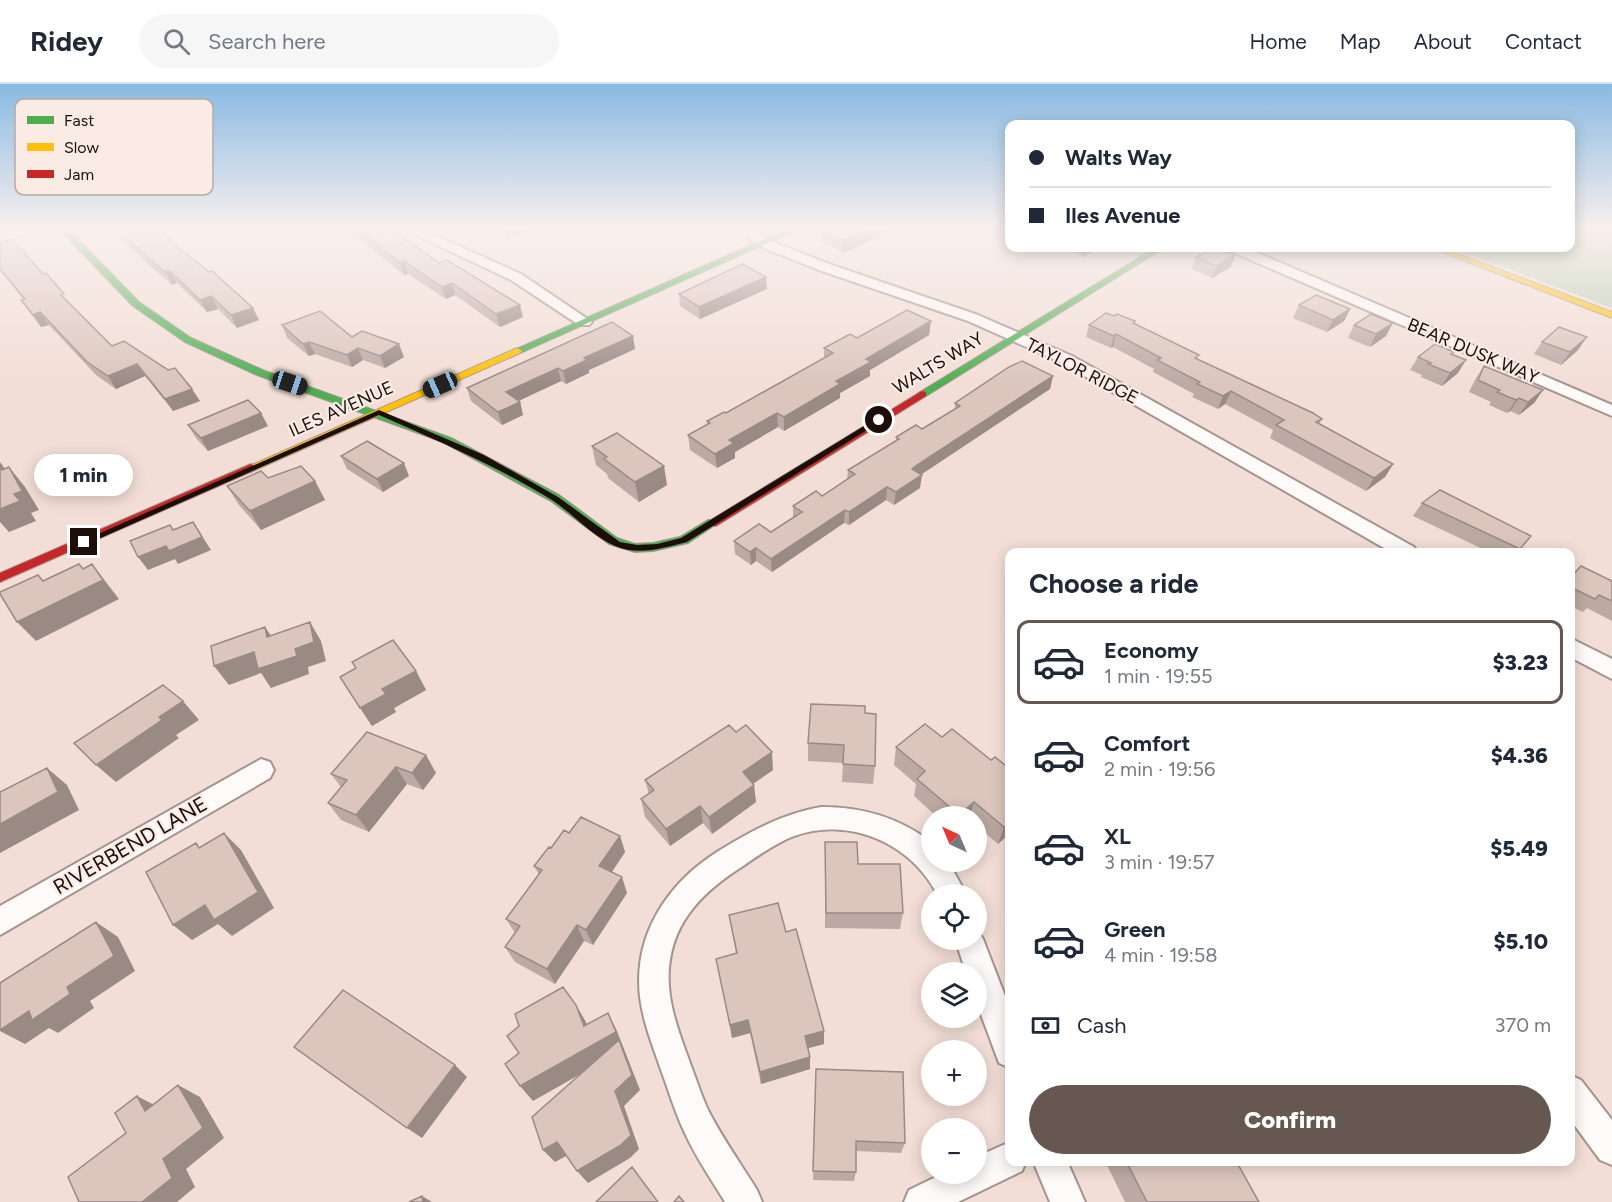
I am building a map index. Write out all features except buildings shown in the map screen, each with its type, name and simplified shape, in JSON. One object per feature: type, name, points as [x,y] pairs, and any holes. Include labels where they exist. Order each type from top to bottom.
[{"type":"street","points":[[111,281],[138,308],[188,340],[246,368],[379,412]]},
{"type":"street","points":[[522,281],[584,322]]},
{"type":"street","name":"ILES AVENUE","points":[[0,578],[677,281]]},
{"type":"street","name":"TAYLOR RIDGE","points":[[865,281],[973,318],[1066,359],[1400,548]]},
{"type":"street","name":"WALTS WAY","points":[[379,412],[481,457],[555,499],[618,544],[637,548],[657,547],[684,540],[1106,281]]},
{"type":"street","name":"BEAR DUSK WAY","points":[[1312,281],[1612,411]]},
{"type":"street","points":[[1523,281],[1612,315]]},
{"type":"street","points":[[1575,649],[1612,670]]},
{"type":"street","name":"RIVERBEND LANE","points":[[0,921],[261,770]]},
{"type":"street","points":[[745,1202],[695,1120],[659,1020],[654,995],[657,947],[664,924],[677,903],[706,874],[776,831],[798,822],[819,819],[860,820],[896,833],[916,845],[944,875],[948,884]]},
{"type":"street","points":[[973,950],[1005,1038]]},
{"type":"street","points":[[1575,1098],[1612,1148]]},
{"type":"street","points":[[921,1202],[1005,1161]]},
{"type":"street","points":[[1052,1166],[1068,1202]]},
{"type":"green space","points":[[1541,281],[1612,281],[1612,308]]},
{"type":"traffic: fast","points":[[114,281],[136,304],[188,340],[261,373],[447,440],[555,498],[613,541],[635,548],[653,547],[684,540],[712,523]]},
{"type":"traffic: fast","points":[[517,351],[676,281]]},
{"type":"traffic: fast","points":[[922,394],[1106,281]]},
{"type":"traffic: slow","points":[[1523,281],[1612,315]]},
{"type":"traffic: slow","points":[[251,468],[517,351]]},
{"type":"traffic: jam","points":[[712,523],[922,394]]},
{"type":"traffic: jam","points":[[0,578],[251,468]]},
{"type":"route","points":[[84,542],[379,412],[481,457],[555,499],[618,544],[637,548],[657,547],[684,540],[879,420]]}]
